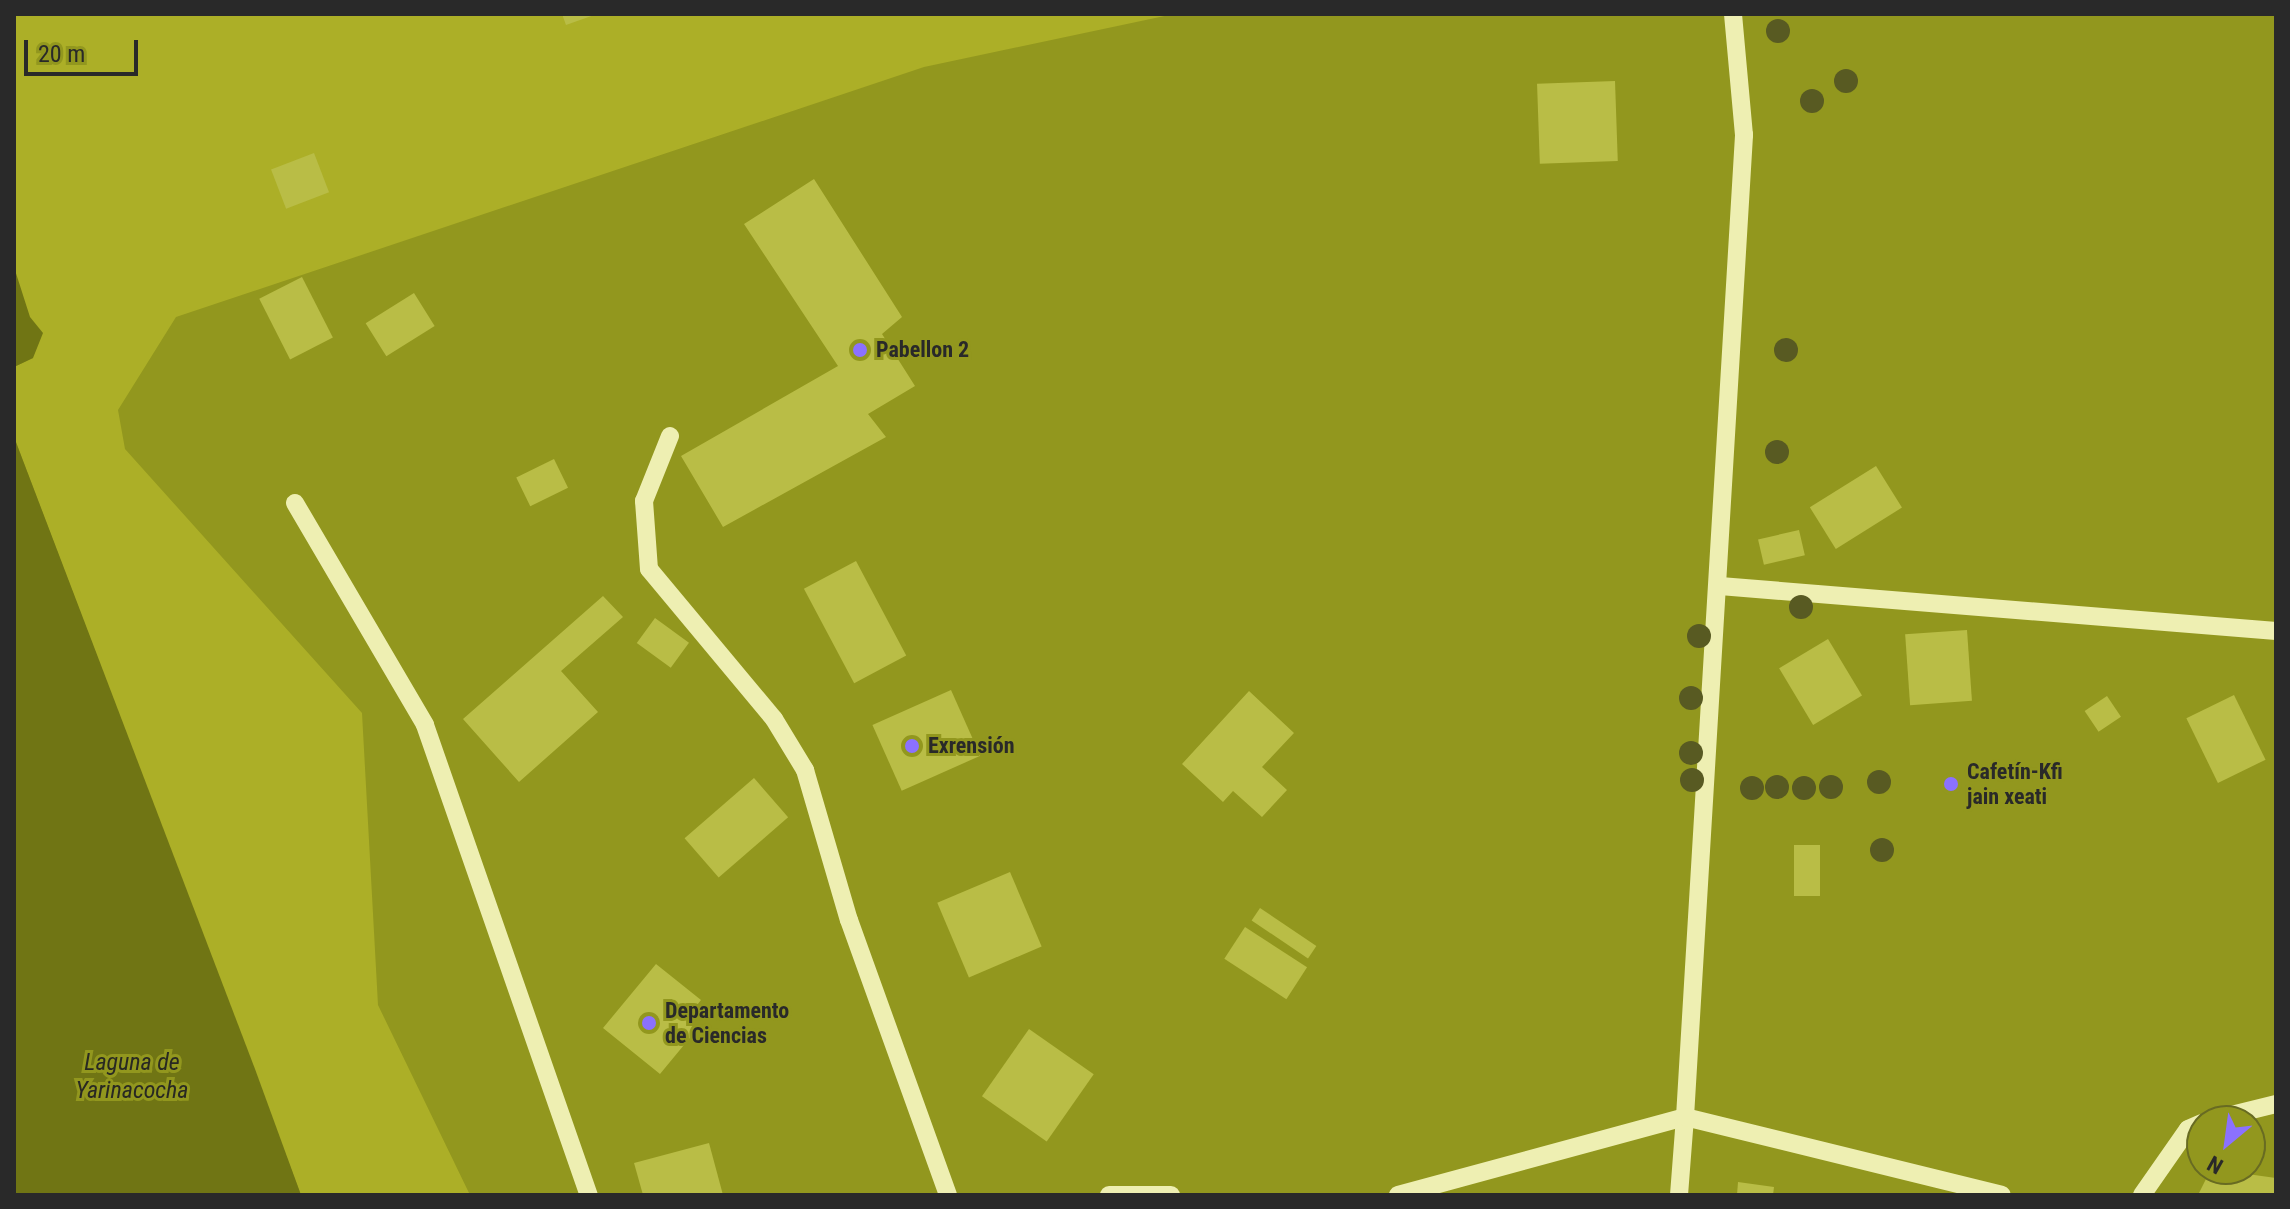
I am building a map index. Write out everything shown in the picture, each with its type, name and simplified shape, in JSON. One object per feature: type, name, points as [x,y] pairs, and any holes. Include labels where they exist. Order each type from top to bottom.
[{"type":"lane","points":[[1679,1195],[1720,586],[1744,135],[1733,14]]},
{"type":"lane","points":[[670,436],[644,501],[649,569],[774,719],[805,770],[849,920],[948,1195]]},
{"type":"lane","points":[[295,503],[425,725],[589,1195]]},
{"type":"lane","points":[[1720,586],[2276,631]]},
{"type":"lane","points":[[1398,1195],[1685,1117],[2002,1195]]},
{"type":"lane","points":[[2142,1195],[2186,1132]]},
{"type":"lane","points":[[1109,1195],[1171,1195]]},
{"type":"shaded area","points":[[14,14],[1174,14],[924,67],[176,317],[118,410],[125,449],[362,713],[378,1005],[470,1195],[301,1195],[14,437],[14,367],[33,358],[14,266]]},
{"type":"water","points":[[14,267],[30,317],[43,333],[33,358],[14,367]]},
{"type":"water","name":"Laguna de Yarinacocha","points":[[14,437],[255,1069],[301,1195],[14,1195]]},
{"type":"building","points":[[562,14],[597,14],[566,25]]},
{"type":"building","points":[[1615,81],[1618,161],[1540,164],[1537,84]]},
{"type":"building","points":[[314,153],[329,192],[286,209],[271,169]]},
{"type":"building","name":"Pabellon 2","points":[[814,179],[902,317],[882,334],[915,386],[868,414],[886,437],[723,527],[681,456],[838,366],[744,224]]},
{"type":"building","points":[[302,277],[333,338],[290,359],[259,299]]},
{"type":"building","points":[[414,293],[435,326],[386,356],[366,323]]},
{"type":"building","points":[[554,459],[568,488],[530,506],[516,477]]},
{"type":"building","points":[[1876,466],[1902,508],[1836,549],[1810,507]]},
{"type":"building","points":[[1799,530],[1805,555],[1764,565],[1758,539]]},
{"type":"building","points":[[856,561],[906,655],[854,683],[804,589]]},
{"type":"building","points":[[603,596],[623,617],[561,671],[598,712],[519,782],[463,719]]},
{"type":"building","points":[[655,618],[689,643],[671,668],[637,643]]},
{"type":"building","points":[[1967,630],[1972,701],[1910,705],[1905,634]]},
{"type":"building","points":[[1828,639],[1862,696],[1813,725],[1779,668]]},
{"type":"building","name":"Exrensión","points":[[951,690],[980,756],[902,791],[872,725]]},
{"type":"building","points":[[1249,691],[1294,733],[1262,767],[1287,790],[1262,817],[1233,791],[1223,802],[1182,764]]},
{"type":"building","points":[[2234,695],[2266,760],[2218,783],[2186,718]]},
{"type":"building","points":[[2107,696],[2121,717],[2099,732],[2085,711]]},
{"type":"building","points":[[754,778],[788,817],[719,878],[685,838]]},
{"type":"building","points":[[1794,845],[1820,845],[1820,896],[1794,896]]},
{"type":"building","points":[[1010,872],[1042,947],[969,977],[937,903]]},
{"type":"building","points":[[1260,908],[1316,946],[1308,958],[1252,920]]},
{"type":"building","points":[[1245,927],[1307,967],[1286,999],[1224,959]]},
{"type":"building","name":"Departamento de Ciencias","points":[[656,964],[701,1000],[686,1019],[698,1028],[660,1074],[603,1028]]},
{"type":"building","points":[[1029,1029],[1094,1074],[1047,1141],[982,1096]]},
{"type":"building","points":[[709,1143],[723,1195],[643,1195],[634,1163]]},
{"type":"building","points":[[2266,1177],[2276,1178],[2276,1195],[2198,1195],[2203,1185],[2266,1185]]},
{"type":"building","points":[[1738,1182],[1774,1187],[1773,1195],[1737,1195]]},
{"type":"place","name":"Pabellon 2","points":[[860,350]]},
{"type":"place","name":"Exrensión","points":[[912,746]]},
{"type":"place","name":"Cafetín-Kfi jain xeati","points":[[1951,784]]},
{"type":"place","name":"Departamento de Ciencias","points":[[649,1023]]}]
